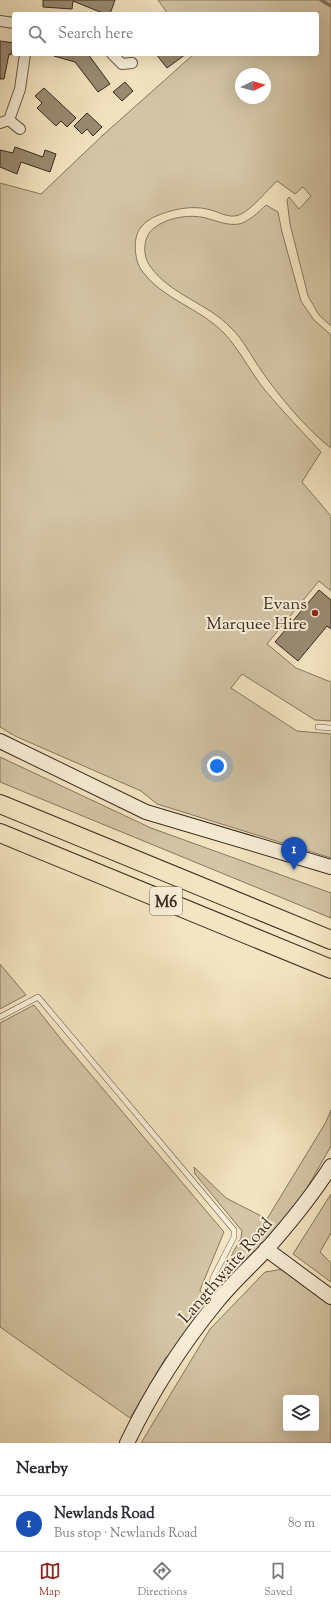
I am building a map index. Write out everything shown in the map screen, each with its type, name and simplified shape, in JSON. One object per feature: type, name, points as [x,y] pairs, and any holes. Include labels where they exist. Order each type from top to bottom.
[{"type":"highway","name":"M6","points":[[0,804],[331,940]]},
{"type":"highway","name":"M6","points":[[0,833],[331,969]]},
{"type":"street","points":[[0,21],[12,23]]},
{"type":"street","points":[[20,129],[5,122],[20,89],[25,56]]},
{"type":"street","points":[[114,56],[124,67]]},
{"type":"street","points":[[0,742],[146,812],[331,867]]},
{"type":"street","name":"Langthwaite Road","points":[[127,1443],[140,1414],[164,1374],[216,1302],[302,1208],[331,1166]]},
{"type":"street","points":[[266,1249],[331,1297]]},
{"type":"lane","points":[[318,727],[331,728]]},
{"type":"lane","points":[[0,1017],[38,997],[234,1230],[234,1237],[213,1278],[210,1292],[216,1302]]},
{"type":"shaded area","points":[[158,0],[331,0],[331,326],[319,315],[308,296],[290,224],[287,200],[289,197],[299,209],[311,196],[303,187],[295,194],[277,181],[249,209],[235,216],[200,208],[173,210],[160,214],[145,223],[139,230],[135,242],[135,248],[139,266],[150,281],[170,296],[214,324],[224,333],[235,346],[264,389],[321,452],[302,482],[331,516],[331,591],[319,581],[267,644],[296,668],[331,682],[331,721],[315,720],[242,674],[231,688],[297,731],[331,734],[331,858],[157,804],[141,791],[15,736],[0,727],[0,183],[41,194],[103,135],[192,56],[319,56],[319,12],[167,12]]},
{"type":"shaded area","points":[[266,205],[278,212],[301,301],[314,320],[331,335],[331,448],[312,432],[284,401],[235,332],[222,319],[178,292],[158,276],[147,262],[145,246],[150,231],[166,221],[179,217],[193,216],[227,224],[239,224],[249,219]]},
{"type":"shaded area","points":[[0,757],[151,828],[331,893],[331,918],[0,782]]},
{"type":"shaded area","points":[[0,964],[26,995],[0,1009]]},
{"type":"shaded area","points":[[34,1005],[60,1038],[224,1232],[200,1290],[207,1303],[171,1354],[166,1357],[130,1418],[0,1327],[0,1023]]},
{"type":"shaded area","points":[[331,1110],[331,1146],[303,1195],[269,1242],[224,1284],[222,1273],[241,1238],[242,1231],[195,1174],[194,1167],[226,1198],[267,1219],[326,1122]]},
{"type":"shaded area","points":[[331,1194],[331,1233],[320,1252],[331,1263],[331,1282],[293,1254]]},
{"type":"shaded area","points":[[284,1269],[331,1304],[331,1443],[141,1443],[210,1329],[265,1272]]},
{"type":"building","points":[[43,0],[115,0],[111,12],[100,12],[73,1],[72,9],[43,7]]},
{"type":"building","points":[[0,41],[12,43],[12,51],[11,55],[9,54],[4,79],[0,79]]},
{"type":"building","points":[[54,56],[89,56],[110,84],[98,92],[75,62]]},
{"type":"building","points":[[158,56],[183,56],[167,68]]},
{"type":"building","points":[[125,82],[133,91],[122,101],[113,92]]},
{"type":"building","points":[[44,88],[76,118],[67,127],[61,121],[56,126],[37,108],[42,103],[35,96]]},
{"type":"building","points":[[87,113],[102,127],[93,136],[87,129],[82,134],[74,126]]},
{"type":"building","points":[[15,147],[43,157],[45,150],[56,154],[50,172],[21,162],[17,174],[0,167],[0,150],[13,153]]},
{"type":"building","name":"Evans Marquee Hire","points":[[319,590],[331,600],[331,629],[327,626],[298,661],[275,642]]},
{"type":"waterway","points":[[321,0],[331,6]]},
{"type":"place","name":"Evans Marquee Hire","points":[[315,613]]},
{"type":"place","name":"Newlands Road","points":[[294,870]]}]
